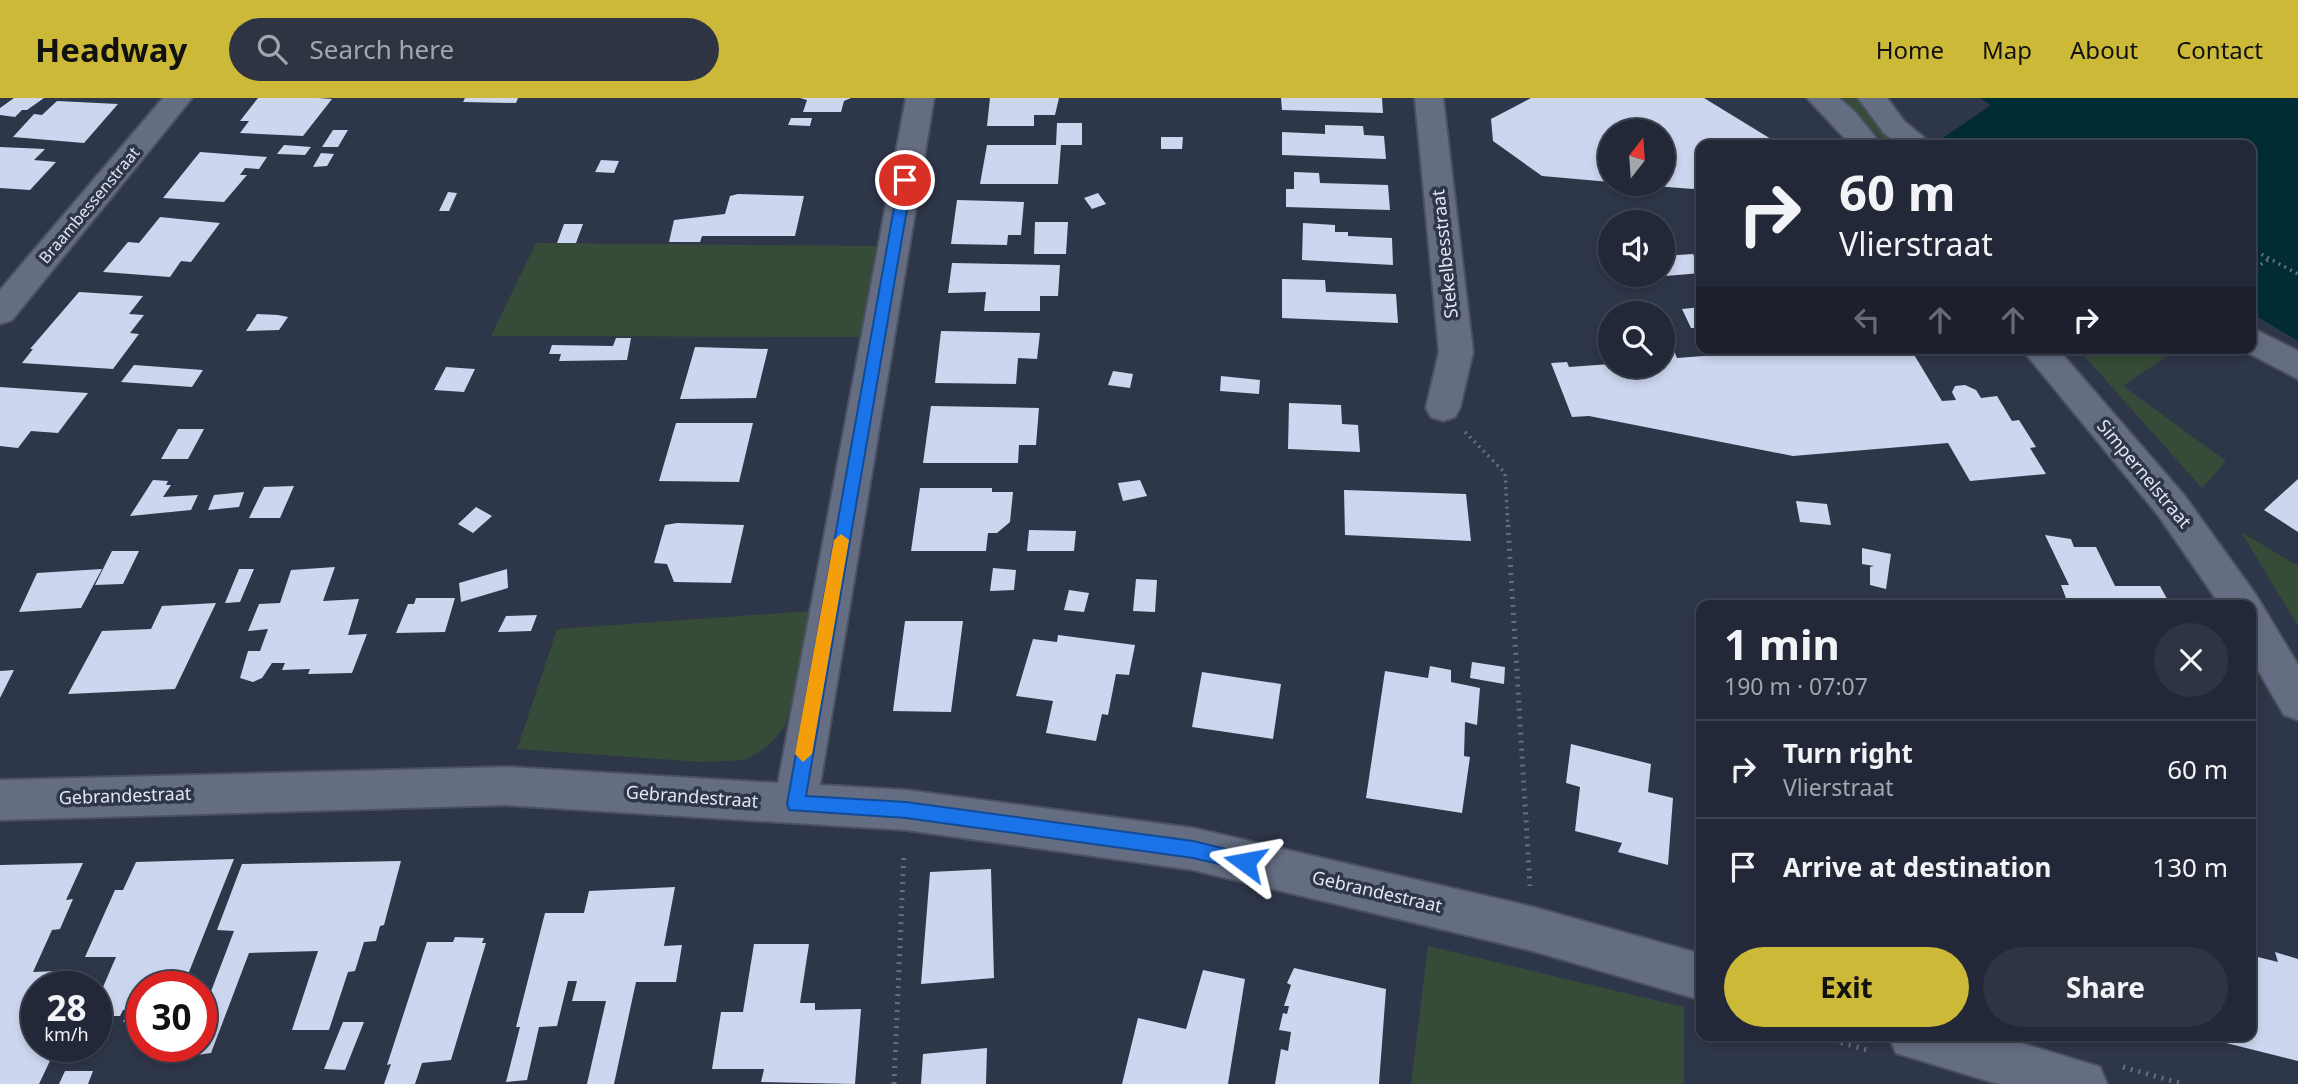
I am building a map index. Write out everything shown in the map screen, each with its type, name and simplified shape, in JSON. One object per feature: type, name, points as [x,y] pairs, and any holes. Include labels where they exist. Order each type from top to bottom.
[{"type":"street","name":"Braambessenstraat","points":[[0,312],[178,98]]},
{"type":"street","points":[[795,804],[920,98]]},
{"type":"street","name":"Stekelbesstraat","points":[[1429,98],[1456,352],[1443,408]]},
{"type":"street","points":[[1821,98],[1844,117],[1863,140]]},
{"type":"street","points":[[1872,98],[1894,127],[1911,140]]},
{"type":"street","points":[[2256,342],[2298,367]]},
{"type":"street","name":"Simpernelstraat","points":[[2043,354],[2180,517],[2219,568],[2238,600]]},
{"type":"street","points":[[2256,629],[2298,702]]},
{"type":"street","name":"Gebrandestraat","points":[[0,800],[506,786],[906,810],[1193,849],[1533,929],[1696,975]]},
{"type":"street","points":[[1931,1041],[2083,1084]]},
{"type":"path","points":[[2256,251],[2298,274]]},
{"type":"path","points":[[2256,268],[2269,259]]},
{"type":"path","points":[[1443,408],[1505,473],[1533,929]]},
{"type":"path","points":[[894,1084],[906,810]]},
{"type":"shaded area","points":[[1842,98],[1861,98],[1890,140],[1882,140]]},
{"type":"shaded area","points":[[1980,98],[2298,98],[2298,341],[2256,316],[2256,140],[1943,138],[1991,105]]},
{"type":"shaded area","points":[[536,243],[876,246],[860,337],[491,336]]},
{"type":"shaded area","points":[[2082,354],[2170,354],[2123,386],[2226,461],[2202,488]]},
{"type":"shaded area","points":[[2241,532],[2298,566],[2298,626]]},
{"type":"shaded area","points":[[810,611],[793,701],[784,728],[768,746],[746,760],[702,762],[517,749],[557,629]]},
{"type":"shaded area","points":[[1428,946],[1684,1007],[1684,1084],[1411,1084]]},
{"type":"building","points":[[14,98],[44,98],[15,117],[0,115],[0,108]]},
{"type":"building","points":[[258,98],[332,99],[303,136],[240,133],[249,121],[240,121]]},
{"type":"building","points":[[465,98],[518,98],[516,103],[463,102]]},
{"type":"building","points":[[800,98],[851,98],[844,101],[841,112],[803,112],[807,100]]},
{"type":"building","points":[[990,98],[1059,98],[1055,115],[1034,115],[1034,126],[987,126]]},
{"type":"building","points":[[1281,98],[1382,98],[1383,113],[1282,110]]},
{"type":"building","points":[[1531,98],[1704,98],[1773,140],[1696,140],[1696,187],[1693,189],[1675,188],[1675,119],[1598,119],[1598,181],[1542,176],[1493,141],[1491,119]]},
{"type":"building","points":[[57,101],[118,104],[84,143],[13,137],[34,114],[42,115]]},
{"type":"building","points":[[791,118],[812,118],[810,126],[788,125]]},
{"type":"building","points":[[1057,123],[1082,123],[1082,145],[1061,145],[1058,184],[980,184],[987,145],[1056,145]]},
{"type":"building","points":[[1325,125],[1363,126],[1364,135],[1384,136],[1386,159],[1282,155],[1282,132],[1325,134]]},
{"type":"building","points":[[333,130],[348,130],[338,147],[322,147]]},
{"type":"building","points":[[1161,137],[1183,137],[1182,149],[1161,149]]},
{"type":"building","points":[[284,145],[311,147],[305,155],[277,154]]},
{"type":"building","points":[[0,147],[45,149],[34,160],[56,162],[30,190],[0,188]]},
{"type":"building","points":[[200,152],[267,157],[259,169],[245,168],[240,175],[247,175],[224,202],[163,198]]},
{"type":"building","points":[[321,153],[334,154],[327,166],[313,167]]},
{"type":"building","points":[[601,160],[619,161],[614,173],[595,172]]},
{"type":"building","points":[[1294,172],[1319,173],[1320,183],[1388,185],[1390,210],[1286,207],[1286,189],[1294,189]]},
{"type":"building","points":[[448,192],[457,193],[449,211],[439,211]]},
{"type":"building","points":[[1098,193],[1106,204],[1092,209],[1084,198]]},
{"type":"building","points":[[730,196],[804,196],[795,236],[702,236],[700,242],[669,242],[674,220],[725,214]]},
{"type":"building","points":[[957,200],[1024,202],[1021,235],[1008,235],[1007,245],[951,244]]},
{"type":"building","points":[[160,217],[220,223],[191,262],[181,261],[170,277],[103,272],[128,242],[139,243]]},
{"type":"building","points":[[1035,222],[1068,222],[1066,254],[1034,254]]},
{"type":"building","points":[[1303,223],[1335,225],[1335,232],[1348,232],[1348,236],[1392,238],[1393,265],[1302,260]]},
{"type":"building","points":[[564,224],[583,224],[576,243],[557,243]]},
{"type":"building","points":[[1693,254],[1696,273],[1675,275],[1675,255]]},
{"type":"building","points":[[952,263],[1060,265],[1058,296],[1040,296],[1040,311],[984,311],[986,292],[948,293]]},
{"type":"building","points":[[1282,279],[1325,280],[1326,292],[1396,294],[1398,323],[1282,318]]},
{"type":"building","points":[[79,292],[143,296],[129,314],[144,315],[130,333],[139,334],[113,369],[22,363],[33,349],[30,349]]},
{"type":"building","points":[[1696,308],[1696,328],[1691,328],[1682,309]]},
{"type":"building","points":[[257,314],[288,317],[279,330],[246,331]]},
{"type":"building","points":[[941,331],[1040,333],[1037,359],[1018,358],[1016,384],[935,383]]},
{"type":"building","points":[[616,338],[631,338],[627,360],[559,361],[561,354],[549,354],[552,345],[613,346]]},
{"type":"building","points":[[695,347],[768,349],[756,398],[680,399]]},
{"type":"building","points":[[1675,353],[1677,358],[1730,354],[1914,354],[1942,401],[1956,400],[1952,392],[1955,386],[1965,385],[1976,390],[1981,398],[1997,396],[2012,421],[2019,420],[2036,447],[2030,448],[2046,474],[1970,481],[1948,443],[1793,456],[1589,416],[1572,417],[1551,363],[1567,362],[1569,367],[1598,365],[1598,378],[1675,378]]},
{"type":"building","points":[[134,365],[203,370],[192,387],[121,382]]},
{"type":"building","points":[[446,367],[475,369],[464,392],[434,390]]},
{"type":"building","points":[[1113,371],[1133,374],[1130,388],[1108,385]]},
{"type":"building","points":[[1221,376],[1260,380],[1259,394],[1220,391]]},
{"type":"building","points":[[0,387],[88,393],[58,433],[31,431],[18,448],[0,446]]},
{"type":"building","points":[[1289,403],[1341,405],[1342,424],[1358,425],[1360,452],[1288,449]]},
{"type":"building","points":[[931,406],[1039,408],[1036,445],[1019,445],[1018,463],[923,463]]},
{"type":"building","points":[[676,423],[753,423],[739,482],[659,481]]},
{"type":"building","points":[[178,429],[204,429],[188,459],[161,459]]},
{"type":"building","points":[[2298,479],[2298,532],[2264,510]]},
{"type":"building","points":[[153,480],[168,481],[166,485],[171,485],[163,497],[198,495],[191,510],[130,516]]},
{"type":"building","points":[[1140,480],[1147,496],[1123,501],[1118,483]]},
{"type":"building","points":[[294,486],[280,518],[249,518],[264,487]]},
{"type":"building","points":[[920,488],[992,488],[992,492],[1013,492],[1010,522],[997,533],[988,533],[986,551],[911,551]]},
{"type":"building","points":[[1344,490],[1466,494],[1471,541],[1345,535]]},
{"type":"building","points":[[244,492],[239,507],[208,510],[214,495]]},
{"type":"building","points":[[1796,501],[1827,504],[1831,525],[1800,522]]},
{"type":"building","points":[[476,507],[492,516],[473,533],[458,524]]},
{"type":"building","points":[[665,525],[744,525],[731,583],[674,582],[667,564],[654,563]]},
{"type":"building","points":[[1029,530],[1076,531],[1074,551],[1027,551]]},
{"type":"building","points":[[2045,535],[2071,539],[2074,547],[2096,547],[2115,586],[2160,586],[2168,600],[2067,600],[2061,585],[2069,585]]},
{"type":"building","points":[[1862,548],[1891,554],[1886,589],[1870,585],[1870,567],[1874,566],[1862,564]]},
{"type":"building","points":[[112,551],[139,551],[123,584],[95,585]]},
{"type":"building","points":[[335,567],[323,601],[359,599],[348,635],[367,634],[352,673],[308,674],[310,669],[282,670],[285,663],[272,663],[262,678],[253,682],[240,678],[248,651],[260,651],[268,629],[248,631],[259,604],[280,603],[291,570]]},
{"type":"building","points":[[993,568],[1016,570],[1014,590],[990,591]]},
{"type":"building","points":[[102,569],[81,608],[19,612],[37,573]]},
{"type":"building","points":[[239,569],[254,569],[240,602],[225,603]]},
{"type":"building","points":[[507,569],[508,588],[461,602],[459,583]]},
{"type":"building","points":[[1136,579],[1157,580],[1155,612],[1133,611]]},
{"type":"building","points":[[1069,590],[1089,593],[1084,612],[1064,610]]},
{"type":"building","points":[[416,598],[455,598],[445,632],[396,633],[408,604],[414,604]]},
{"type":"building","points":[[216,603],[175,689],[68,694],[102,631],[151,629],[162,606]]},
{"type":"building","points":[[537,615],[531,631],[498,632],[506,616]]},
{"type":"building","points":[[905,621],[963,621],[951,712],[893,711]]},
{"type":"building","points":[[1058,635],[1135,645],[1129,675],[1116,674],[1108,715],[1102,714],[1096,741],[1046,733],[1053,701],[1016,696],[1033,639],[1057,642]]},
{"type":"building","points":[[1472,662],[1505,667],[1504,684],[1470,678]]},
{"type":"building","points":[[1430,666],[1451,670],[1451,682],[1480,688],[1477,725],[1465,722],[1464,756],[1470,757],[1462,813],[1366,798],[1385,671],[1428,678]]},
{"type":"building","points":[[14,670],[0,698],[0,671]]},
{"type":"building","points":[[1202,672],[1281,684],[1273,739],[1192,727]]},
{"type":"building","points":[[1571,744],[1651,764],[1648,792],[1673,798],[1668,865],[1618,852],[1622,843],[1575,831],[1580,787],[1566,783]]},
{"type":"building","points":[[234,859],[189,971],[126,971],[126,1010],[123,1010],[120,1016],[112,1016],[110,971],[116,957],[85,957],[115,890],[123,890],[136,862]]},
{"type":"building","points":[[401,861],[384,925],[380,926],[376,941],[364,942],[355,971],[348,972],[329,1030],[292,1030],[318,951],[249,953],[217,1037],[217,976],[234,931],[217,930],[242,864]]},
{"type":"building","points":[[83,863],[66,900],[73,899],[60,929],[52,930],[33,971],[21,971],[21,1062],[49,1062],[39,1084],[0,1084],[0,865]]},
{"type":"building","points":[[991,869],[994,978],[921,984],[930,872]]},
{"type":"building","points":[[675,887],[664,946],[682,945],[676,982],[636,982],[614,1084],[587,1084],[606,1001],[572,1001],[577,981],[568,981],[557,1026],[539,1027],[527,1080],[506,1082],[520,1027],[516,1027],[545,913],[584,913],[589,891]]},
{"type":"building","points":[[455,937],[484,938],[482,943],[486,943],[451,1060],[422,1063],[415,1084],[384,1084],[391,1064],[387,1065],[427,942],[453,942]]},
{"type":"building","points":[[754,944],[809,944],[800,1003],[815,1003],[815,1010],[861,1009],[855,1084],[761,1082],[764,1069],[712,1069],[721,1012],[743,1012]]},
{"type":"building","points":[[2275,952],[2298,959],[2298,1061],[2218,1041],[2256,1041],[2256,956],[2278,962]]},
{"type":"building","points":[[1294,968],[1386,989],[1379,1084],[1275,1084],[1281,1049],[1288,1051],[1291,1032],[1279,1030],[1283,1013],[1287,1014],[1289,1006],[1284,1006],[1291,985],[1287,983]]},
{"type":"building","points":[[1203,970],[1245,979],[1228,1084],[1122,1084],[1138,1018],[1186,1029]]},
{"type":"building","points":[[343,1022],[364,1022],[345,1070],[324,1069]]},
{"type":"building","points":[[987,1048],[986,1084],[921,1084],[923,1054]]},
{"type":"building","points":[[65,1071],[93,1071],[88,1084],[59,1084]]},
{"type":"slow traffic","points":[[803,754],[841,540]]},
{"type":"route","points":[[905,180],[795,804],[906,810],[1193,849],[1245,862]]}]
